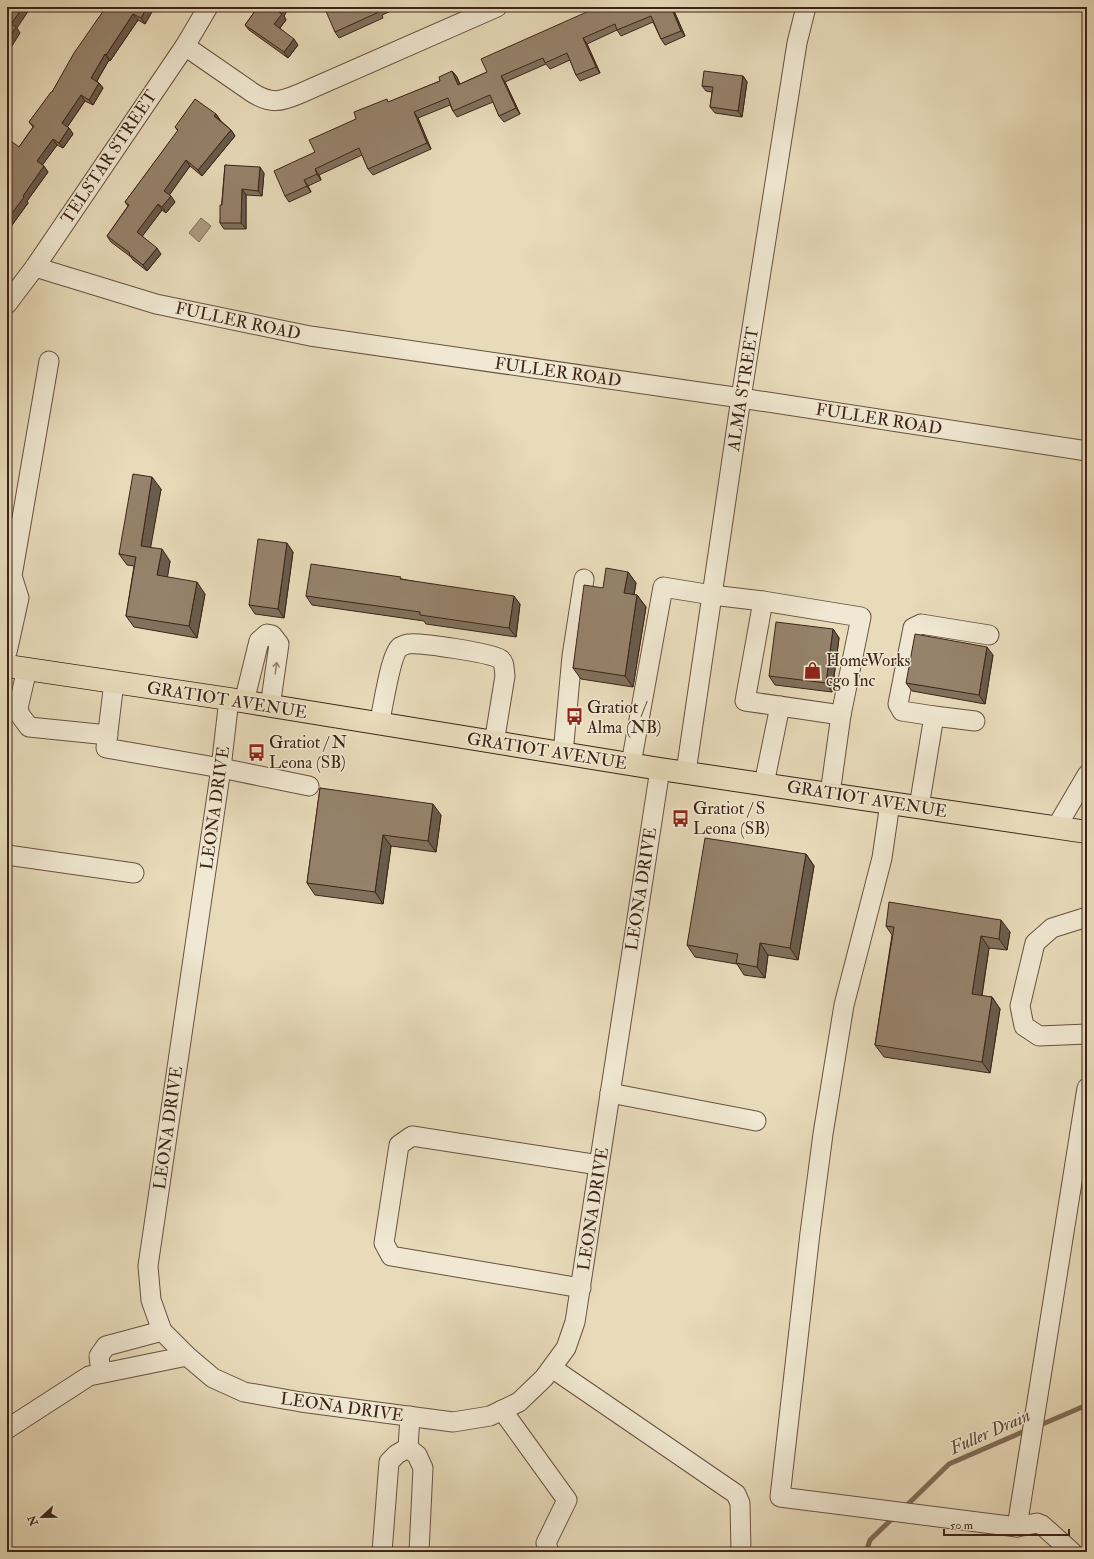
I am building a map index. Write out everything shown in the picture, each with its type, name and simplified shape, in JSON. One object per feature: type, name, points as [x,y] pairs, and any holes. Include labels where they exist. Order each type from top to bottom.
[{"type":"main road","name":"GRATIOT AVENUE","points":[[17,667],[660,769],[1087,832]]},
{"type":"street","name":"TELSTAR STREET","points":[[7,304],[35,266],[185,46],[208,7]]},
{"type":"street","points":[[185,46],[253,93],[263,99],[275,102],[293,97],[497,7]]},
{"type":"street","name":"ALMA STREET","points":[[686,772],[741,398],[797,43],[806,7]]},
{"type":"street","name":"FULLER ROAD","points":[[35,266],[156,304],[310,336],[741,398],[1087,451]]},
{"type":"street","points":[[7,652],[19,598],[12,576],[49,361]]},
{"type":"street","points":[[563,754],[572,656],[584,579]]},
{"type":"street","points":[[631,764],[663,587],[763,601],[862,617],[841,715],[830,794]]},
{"type":"street","points":[[763,601],[745,701],[841,715]]},
{"type":"street","points":[[975,721],[902,711],[898,704],[913,628],[921,624],[989,635]]},
{"type":"street","name":"LEONA DRIVE","points":[[270,707],[280,644],[272,635],[266,634],[259,641],[237,701],[221,768],[148,1266],[151,1300],[162,1331],[187,1356],[213,1378],[244,1392],[301,1402],[453,1422],[490,1416],[519,1402],[544,1378],[566,1348],[575,1322],[581,1288],[660,769]]},
{"type":"street","points":[[380,724],[393,658],[400,648],[408,644],[440,646],[490,656],[500,659],[504,665],[505,676],[494,742]]},
{"type":"street","points":[[17,667],[18,708],[20,715],[29,727],[108,735]]},
{"type":"street","points":[[114,682],[106,748],[221,768],[309,786]]},
{"type":"street","points":[[764,784],[780,706]]},
{"type":"street","points":[[919,807],[934,716]]},
{"type":"street","points":[[1056,828],[1087,775]]},
{"type":"street","points":[[890,803],[882,858],[844,1005],[823,1134],[810,1233],[780,1497],[1016,1527],[1037,1523],[1042,1525],[1072,1552]]},
{"type":"street","points":[[7,855],[134,873]]},
{"type":"street","points":[[1087,917],[1052,928],[1035,943],[1020,1006],[1024,1026],[1039,1036],[1087,1034]]},
{"type":"street","points":[[1016,1527],[1087,1088]]},
{"type":"street","points":[[610,1093],[756,1121]]},
{"type":"street","points":[[581,1288],[391,1256],[384,1243],[399,1145],[412,1136],[599,1165]]},
{"type":"street","points":[[101,1373],[99,1356],[106,1346],[162,1331]]},
{"type":"street","points":[[7,1429],[89,1376],[187,1356]]},
{"type":"street","points":[[552,1368],[736,1494],[740,1504],[741,1552]]},
{"type":"street","points":[[502,1410],[567,1500],[546,1543],[549,1552]]},
{"type":"street","points":[[408,1448],[410,1416]]},
{"type":"street","points":[[382,1552],[389,1462],[397,1454],[408,1448]]},
{"type":"street","points":[[408,1448],[418,1454],[423,1468],[419,1552]]},
{"type":"shaded area","points":[[201,218],[211,226],[199,242],[189,233]]},
{"type":"building","points":[[7,7],[23,7],[11,24],[16,27],[7,41]]},
{"type":"building","points":[[106,7],[147,7],[141,18],[133,14],[106,55],[105,54],[91,78],[99,83],[89,100],[81,95],[62,123],[69,128],[59,143],[53,139],[37,161],[44,166],[7,220],[7,146],[11,141],[19,147],[34,126],[29,122],[52,92],[74,53]]},
{"type":"building","points":[[258,7],[282,7],[279,12],[282,14],[274,24],[294,39],[284,52],[245,25]]},
{"type":"building","points":[[330,7],[382,7],[377,9],[379,12],[335,32],[325,9]]},
{"type":"building","points":[[598,7],[600,10],[607,7],[671,7],[681,31],[661,39],[651,16],[617,30],[615,24],[583,38],[596,67],[576,75],[567,53],[545,63],[543,58],[501,76],[516,108],[499,116],[490,95],[453,111],[448,98],[414,112],[427,143],[368,169],[359,148],[315,169],[317,174],[304,180],[307,186],[285,196],[274,171],[315,152],[309,140],[356,119],[354,112],[387,99],[388,102],[440,81],[439,77],[452,71],[458,85],[487,72],[481,59]]},
{"type":"building","points":[[704,71],[743,76],[738,111],[710,107],[713,87],[702,86]]},
{"type":"building","points":[[195,99],[216,114],[214,116],[231,130],[198,170],[186,160],[164,191],[171,196],[162,207],[158,204],[137,232],[157,248],[143,265],[107,236],[129,205],[125,202],[178,130],[175,127]]},
{"type":"building","points":[[225,165],[260,167],[258,191],[242,189],[241,223],[220,223],[220,205],[222,205]]},
{"type":"building","points":[[133,474],[152,477],[141,546],[162,549],[157,575],[197,582],[189,626],[126,616],[136,557],[119,554]]},
{"type":"building","points":[[258,539],[287,543],[278,609],[249,605]]},
{"type":"building","points":[[311,564],[514,596],[509,628],[420,615],[420,612],[306,596]]},
{"type":"building","points":[[606,568],[628,572],[624,593],[637,595],[625,676],[573,668],[584,585],[603,588]]},
{"type":"building","points":[[776,622],[833,629],[826,683],[769,676]]},
{"type":"building","points":[[915,634],[987,647],[979,695],[906,683]]},
{"type":"building","points":[[320,788],[433,804],[428,841],[383,835],[375,892],[307,883]]},
{"type":"building","points":[[705,838],[806,854],[790,948],[760,943],[757,967],[736,963],[738,954],[687,945]]},
{"type":"building","points":[[889,902],[1001,920],[999,939],[981,936],[972,994],[992,997],[982,1062],[875,1045],[894,927],[886,926]]},
{"type":"waterway","name":"Fuller Drain","points":[[1038,1426],[1087,1405]]},
{"type":"waterway","name":"Fuller Drain","points":[[904,1508],[949,1464],[1027,1430]]},
{"type":"waterway","name":"Fuller Drain","points":[[866,1552],[870,1540],[895,1516]]},
{"type":"place","name":"HomeWorks cgo Inc","points":[[813,670]]},
{"type":"place","name":"Gratiot / Alma (NB)","points":[[574,717]]},
{"type":"place","name":"Gratiot / N Leona (SB)","points":[[256,752]]},
{"type":"place","name":"Gratiot / S Leona (SB)","points":[[680,818]]}]
